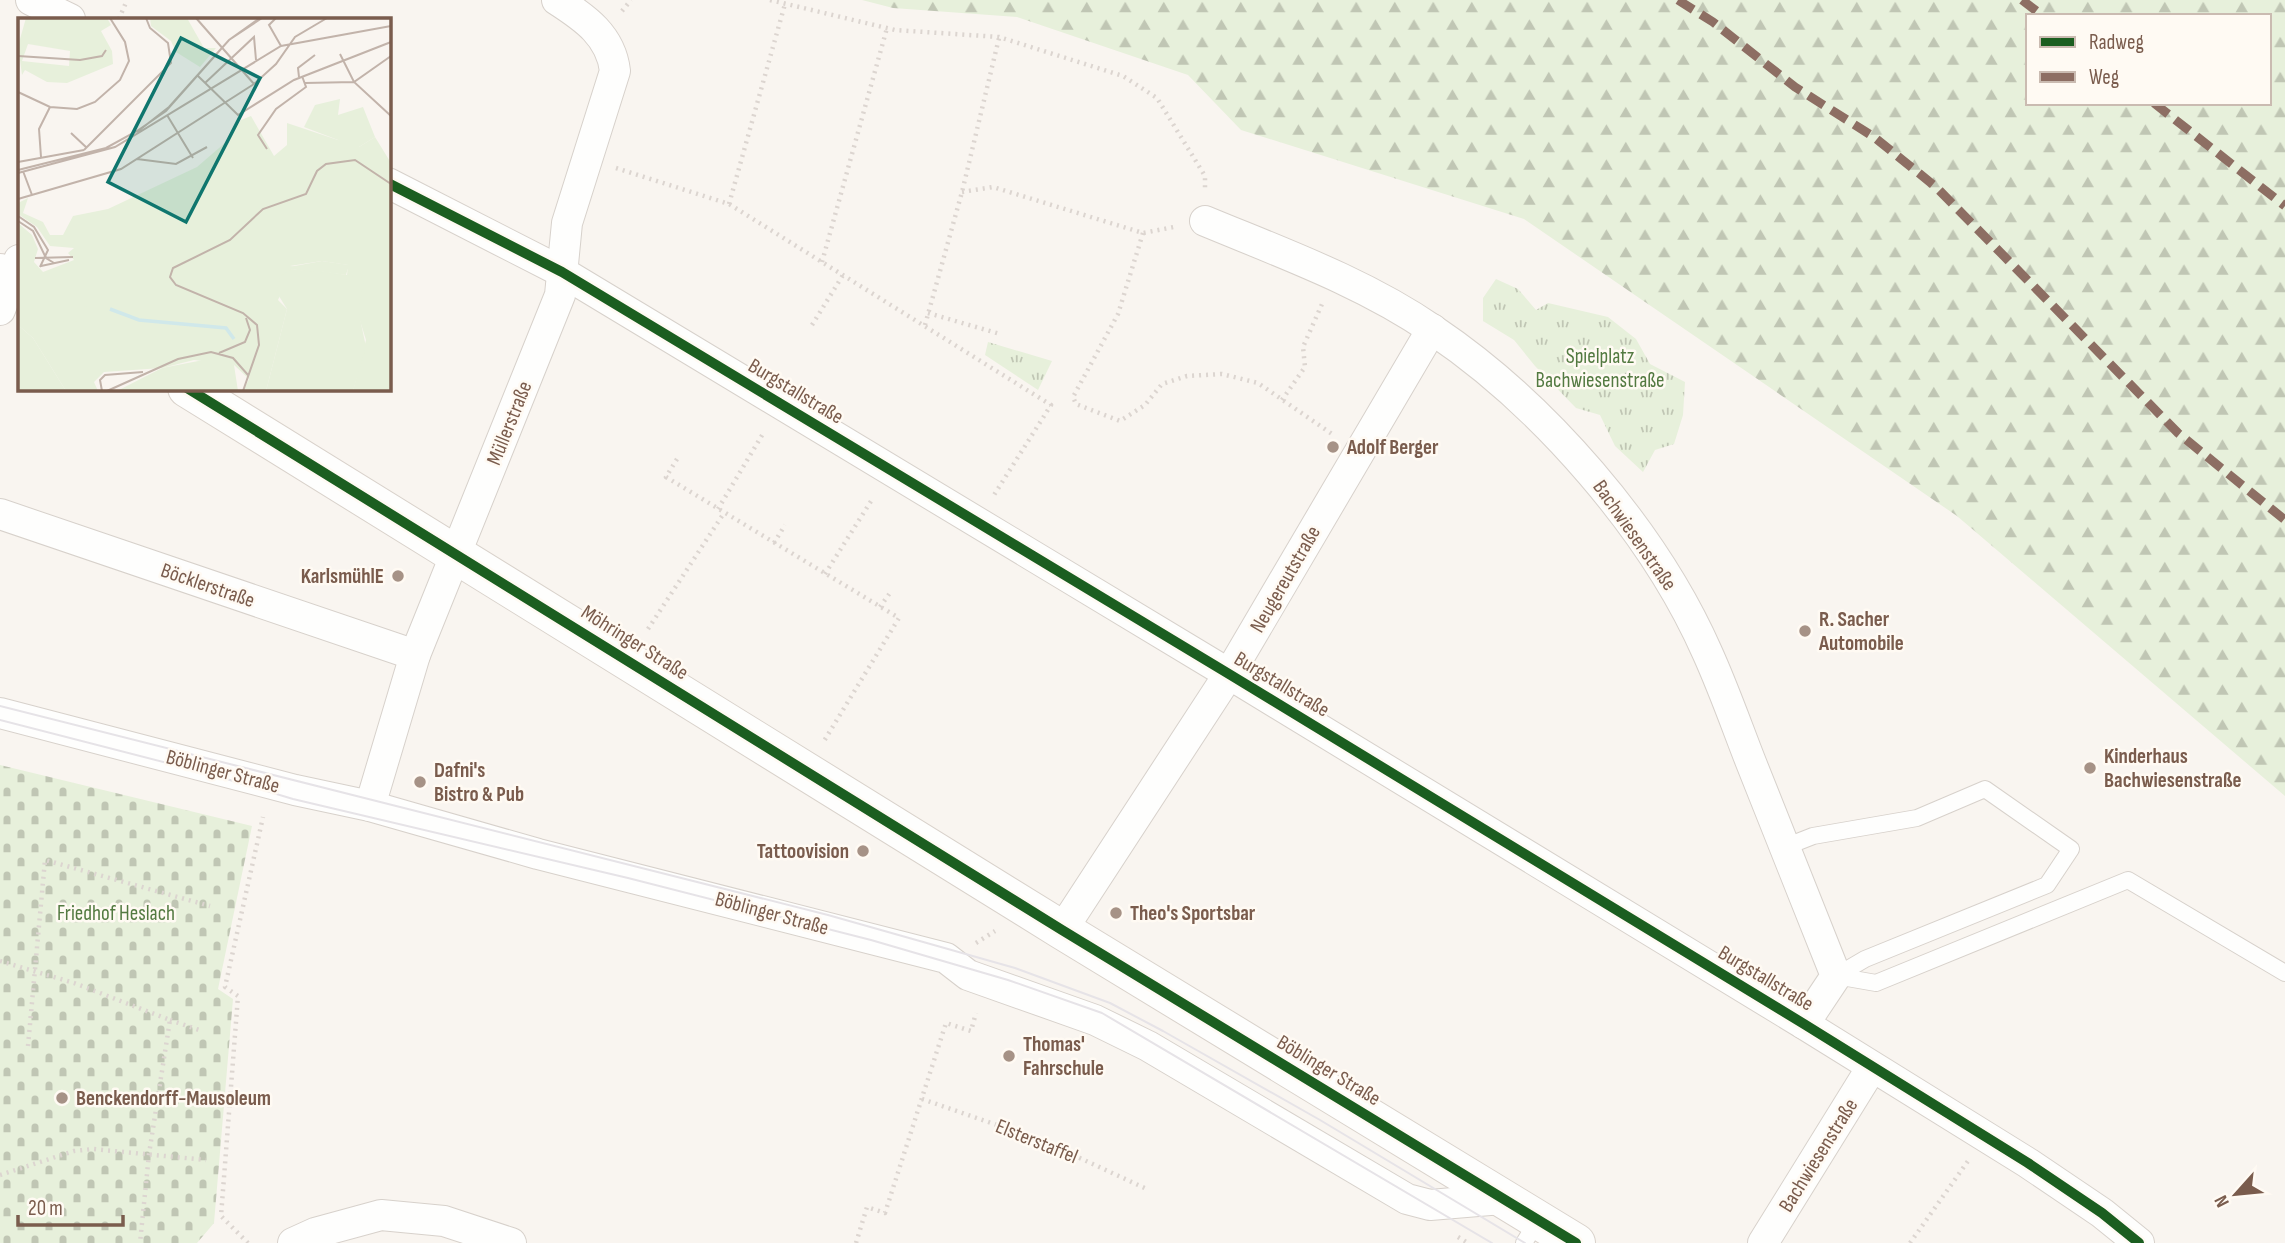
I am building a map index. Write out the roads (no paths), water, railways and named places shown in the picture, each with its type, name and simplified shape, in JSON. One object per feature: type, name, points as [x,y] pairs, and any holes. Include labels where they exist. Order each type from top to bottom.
[{"type":"street","points":[[31,0],[68,18]]},
{"type":"street","name":"Müllerstraße","points":[[370,806],[415,655],[560,295],[567,223],[615,71],[614,57],[590,22],[557,0]]},
{"type":"street","name":"Burgstallstraße","points":[[390,184],[562,272],[1229,674],[1985,1137],[2102,1213],[2139,1243]]},
{"type":"street","name":"Bachwiesenstraße","points":[[1205,221],[1337,277],[1432,329],[1498,378],[1545,423],[1592,475],[1635,530],[1674,589],[1707,651],[1836,976]]},
{"type":"street","name":"Neugereutstraße","points":[[1062,930],[1229,674],[1432,329]]},
{"type":"street","name":"Möhringer Straße","points":[[190,390],[1062,930]]},
{"type":"street","name":"Böcklerstraße","points":[[0,514],[415,655]]},
{"type":"street","name":"Böblinger Straße","points":[[0,713],[295,790],[370,806],[538,854],[946,958],[960,970],[1095,1020],[1148,1046],[1407,1199],[1430,1205],[1502,1199]]},
{"type":"street","name":"Böblinger Straße","points":[[1062,930],[1502,1199],[1531,1232],[1576,1243]]},
{"type":"street","points":[[1804,1024],[1836,976]]},
{"type":"street","name":"Bachwiesenstraße","points":[[1763,1243],[1872,1067]]},
{"type":"street","points":[[293,1243],[315,1233],[381,1215],[444,1221],[511,1243]]},
{"type":"lane","points":[[1785,847],[1813,836],[1917,818],[1984,789],[2071,849],[2047,886],[1865,959],[1836,976]]},
{"type":"lane","points":[[1836,976],[1876,982],[2128,880],[2285,973]]},
{"type":"tram line","points":[[0,706],[828,915],[1015,968],[1110,1003],[1163,1031],[1320,1120],[1525,1243]]},
{"type":"tram line","points":[[0,720],[210,774],[293,799],[628,878],[871,940],[1008,980],[1102,1013],[1492,1243]]},
{"type":"place","name":"Adolf Berger","points":[[1333,447]]},
{"type":"place","name":"KarlsmühlE","points":[[398,576]]},
{"type":"place","name":"R. Sacher Automobile","points":[[1805,631]]},
{"type":"place","name":"Kinderhaus Bachwiesenstraße","points":[[2090,768]]},
{"type":"place","name":"Dafni's Bistro & Pub","points":[[420,782]]},
{"type":"place","name":"Tattoovision","points":[[863,851]]},
{"type":"place","name":"Theo's Sportsbar","points":[[1116,913]]},
{"type":"place","name":"Thomas' Fahrschule","points":[[1009,1056]]},
{"type":"place","name":"Benckendorff-Mausoleum","points":[[62,1098]]},
{"type":"park label","name":"Spielplatz Bachwiesenstraße","points":[[1600,368]]},
{"type":"park label","name":"Friedhof Heslach","points":[[116,913]]}]
